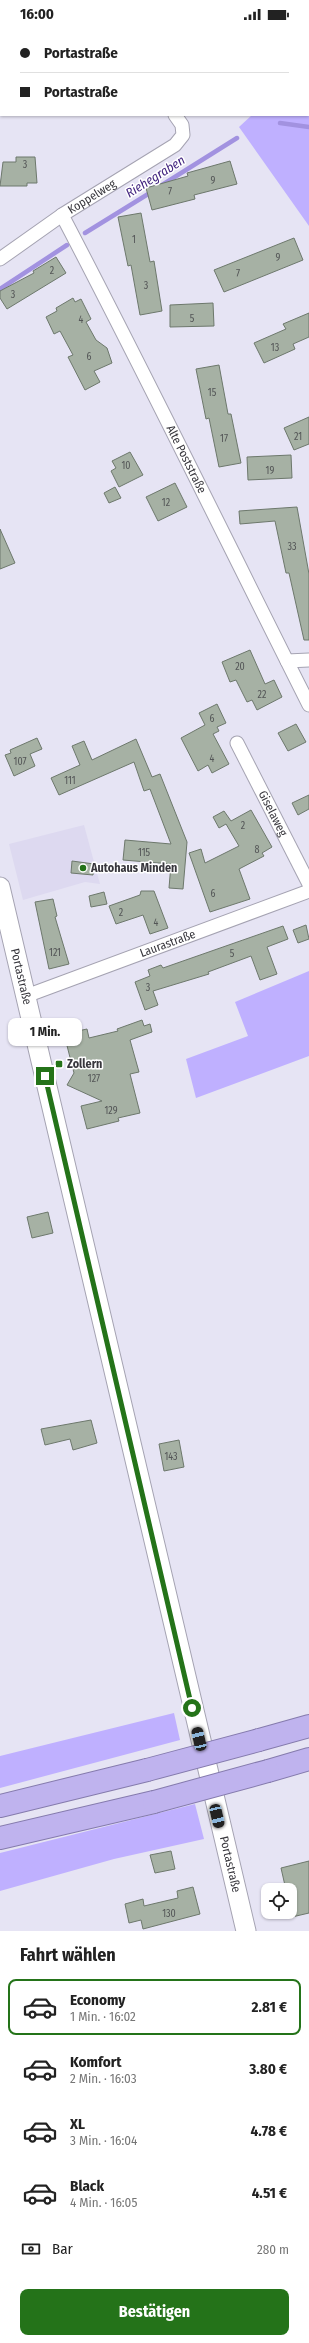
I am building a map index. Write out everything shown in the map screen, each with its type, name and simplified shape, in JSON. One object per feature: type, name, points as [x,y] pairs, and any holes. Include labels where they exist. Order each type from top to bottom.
[{"type":"highway","points":[[0,1806],[147,1770],[309,1726]]},
{"type":"highway","points":[[0,1838],[154,1802],[309,1759]]},
{"type":"main road","name":"Portastraße","points":[[0,887],[246,1931]]},
{"type":"street","name":"Koppelweg","points":[[0,259],[62,215],[175,145],[183,135],[182,125],[176,116]]},
{"type":"street","name":"Alte Poststraße","points":[[62,215],[135,354],[210,510],[309,705]]},
{"type":"street","points":[[287,662],[309,660]]},
{"type":"street","name":"Giselaweg","points":[[237,743],[309,884]]},
{"type":"street","name":"Laurastraße","points":[[26,996],[309,891]]},
{"type":"shaded area","points":[[251,116],[309,116],[309,226],[239,127]]},
{"type":"shaded area","points":[[84,825],[100,884],[85,882],[23,900],[9,844]]},
{"type":"shaded area","points":[[309,971],[309,1056],[196,1098],[186,1059],[248,1036],[235,1002]]},
{"type":"shaded area","points":[[174,1713],[180,1740],[0,1788],[0,1756]]},
{"type":"shaded area","points":[[195,1804],[204,1839],[114,1859],[0,1891],[0,1853]]},
{"type":"building","points":[[16,157],[35,157],[37,183],[27,183],[27,186],[0,186],[3,162],[16,162]]},
{"type":"building","points":[[230,161],[237,184],[194,195],[195,199],[152,210],[146,188],[188,176],[187,173]]},
{"type":"building","points":[[141,213],[150,262],[154,261],[162,311],[140,315],[131,265],[128,266],[118,217]]},
{"type":"building","points":[[294,238],[303,260],[224,292],[214,270]]},
{"type":"building","points":[[56,257],[66,273],[7,309],[0,298],[0,291],[34,273],[33,271]]},
{"type":"building","points":[[73,298],[75,302],[81,299],[91,319],[86,322],[96,340],[107,348],[112,363],[94,371],[100,382],[85,390],[68,357],[73,355],[60,331],[54,334],[46,317],[57,311],[56,308]]},
{"type":"building","points":[[213,303],[214,326],[170,327],[170,305]]},
{"type":"building","points":[[309,313],[309,337],[293,344],[295,349],[264,363],[254,343],[286,329],[283,324]]},
{"type":"building","points":[[219,365],[228,414],[231,414],[241,463],[219,467],[209,418],[206,419],[196,369]]},
{"type":"building","points":[[309,417],[309,444],[294,450],[284,428]]},
{"type":"building","points":[[130,452],[143,475],[119,487],[111,471],[116,468],[112,461]]},
{"type":"building","points":[[291,455],[292,478],[248,480],[247,457]]},
{"type":"building","points":[[175,483],[187,507],[158,521],[146,497]]},
{"type":"building","points":[[115,487],[121,498],[109,503],[104,493]]},
{"type":"building","points":[[297,507],[309,574],[309,640],[304,640],[289,573],[286,573],[275,521],[240,524],[239,511]]},
{"type":"building","points":[[0,529],[15,563],[0,569]]},
{"type":"building","points":[[250,650],[265,684],[274,680],[282,697],[257,710],[252,700],[247,702],[236,680],[230,682],[222,662]]},
{"type":"building","points":[[217,704],[226,723],[217,727],[219,731],[213,734],[229,764],[212,773],[208,765],[198,771],[181,738],[205,725],[199,713]]},
{"type":"building","points":[[296,724],[306,742],[288,751],[278,733]]},
{"type":"building","points":[[37,738],[42,749],[30,754],[35,766],[14,776],[5,755],[11,753],[10,750]]},
{"type":"building","points":[[136,739],[152,777],[160,774],[187,842],[183,889],[169,888],[171,864],[123,860],[125,840],[171,844],[150,789],[144,791],[134,762],[59,795],[51,778],[80,765],[72,746],[84,741],[92,760]]},
{"type":"building","points":[[309,795],[309,809],[298,815],[292,803]]},
{"type":"building","points":[[251,810],[272,847],[262,853],[264,856],[239,869],[250,899],[210,912],[189,853],[201,849],[205,863],[239,846],[226,824],[219,828],[213,817],[224,811],[231,821]]},
{"type":"building","name":"Autohaus Minden","points":[[72,861],[94,864],[93,875],[71,873]]},
{"type":"building","points":[[141,891],[154,891],[168,928],[150,934],[143,915],[116,924],[109,906],[140,895]]},
{"type":"building","points":[[104,892],[107,904],[91,907],[89,896]]},
{"type":"building","points":[[53,899],[57,916],[55,917],[69,964],[49,969],[35,902]]},
{"type":"building","points":[[306,925],[309,939],[298,943],[293,930]]},
{"type":"building","points":[[283,926],[288,939],[267,947],[277,974],[260,980],[251,956],[208,972],[209,974],[153,991],[158,1005],[145,1010],[135,982],[150,976],[148,970],[161,965],[163,968]]},
{"type":"building","points":[[142,1020],[144,1026],[150,1024],[152,1032],[130,1040],[139,1072],[130,1074],[140,1113],[118,1118],[119,1121],[87,1129],[81,1106],[102,1101],[67,1085],[74,1073],[64,1034],[87,1029],[89,1038],[118,1031],[117,1029]]},
{"type":"building","points":[[48,1212],[53,1233],[32,1238],[27,1217]]},
{"type":"building","points":[[91,1420],[97,1443],[73,1450],[70,1439],[45,1445],[41,1429]]},
{"type":"building","points":[[179,1440],[184,1467],[164,1471],[159,1444]]},
{"type":"building","points":[[171,1851],[175,1869],[155,1873],[150,1855]]},
{"type":"building","points":[[309,1861],[309,1913],[297,1916],[297,1883],[284,1883],[281,1868]]},
{"type":"building","points":[[193,1887],[200,1914],[143,1929],[141,1920],[129,1923],[125,1904],[143,1899],[144,1906],[178,1898],[177,1891]]},
{"type":"waterway","name":"Riehegraben","points":[[280,123],[309,127]]},
{"type":"waterway","name":"Riehegraben","points":[[162,185],[237,138]]},
{"type":"waterway","name":"Riehegraben","points":[[85,233],[153,191]]},
{"type":"waterway","name":"Riehegraben","points":[[0,289],[67,245]]},
{"type":"place","name":"Autohaus Minden","points":[[83,868]]},
{"type":"place","name":"Zollern","points":[[59,1064]]},
{"type":"route","points":[[45,1076],[192,1708]]}]
